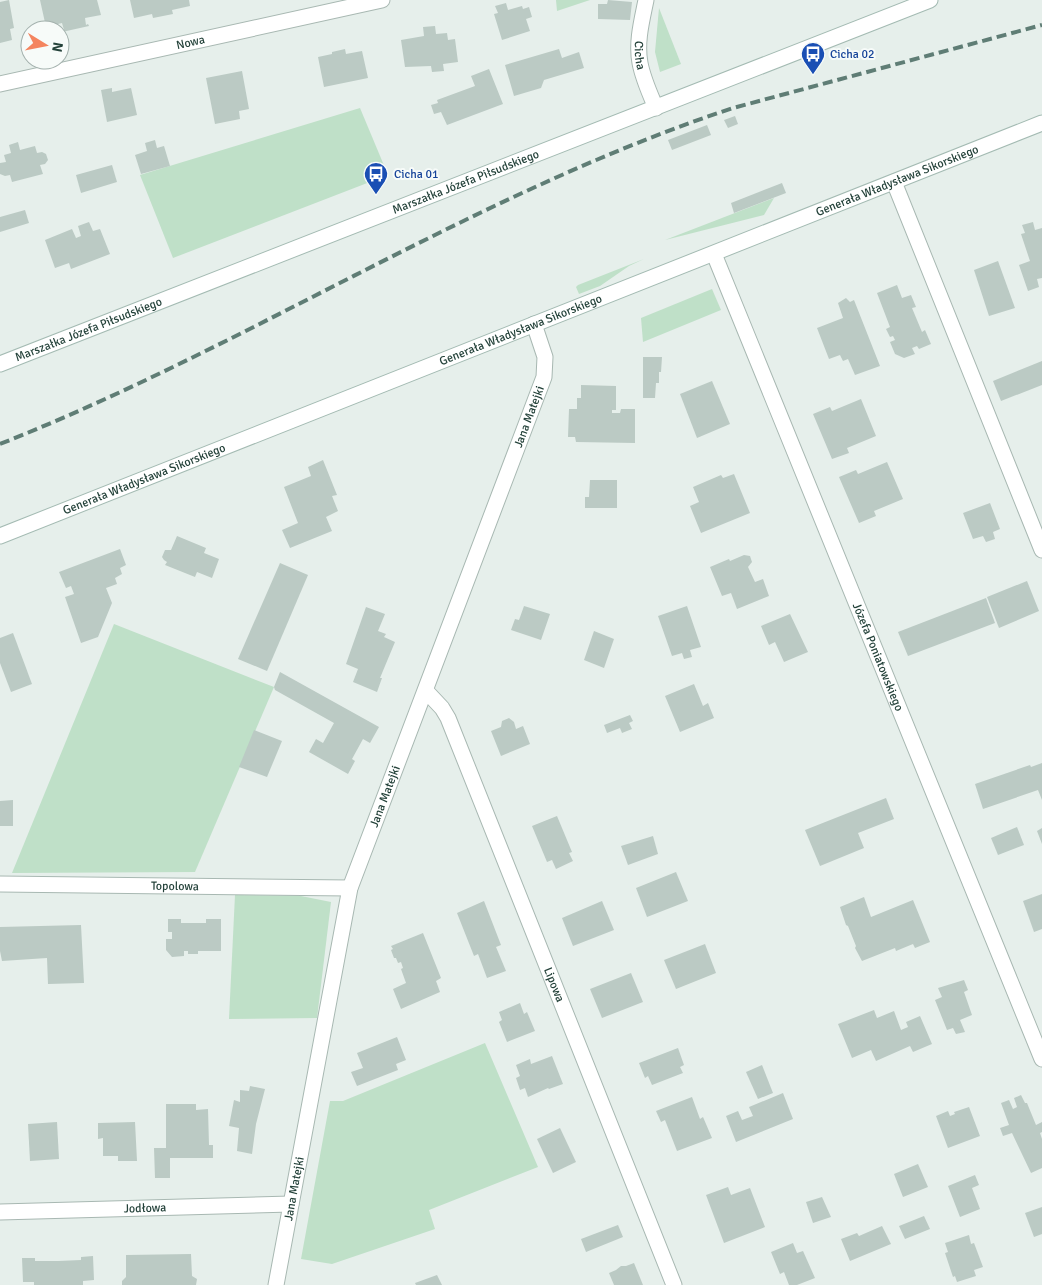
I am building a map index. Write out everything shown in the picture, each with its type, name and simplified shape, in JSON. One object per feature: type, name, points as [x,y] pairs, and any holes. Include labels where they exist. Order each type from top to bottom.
[{"type":"street","name":"Nowa","points":[[0,84],[382,0]]},
{"type":"street","name":"Cicha","points":[[646,0],[641,25],[639,55],[645,82],[656,108]]},
{"type":"street","name":"Marszałka Józefa Piłsudskiego","points":[[0,364],[930,0]]},
{"type":"street","name":"Generała Władysława Sikorskiego","points":[[0,536],[1042,123]]},
{"type":"street","points":[[894,182],[1042,550]]},
{"type":"street","name":"Józefa Poniatowskiego","points":[[714,254],[1042,1059]]},
{"type":"street","name":"Jana Matejki","points":[[276,1285],[350,888],[544,377],[545,357],[534,324]]},
{"type":"street","name":"Lipowa","points":[[426,691],[442,708],[448,718],[674,1285]]},
{"type":"street","name":"Topolowa","points":[[0,884],[350,888]]},
{"type":"street","name":"Jodłowa","points":[[0,1212],[291,1204]]},
{"type":"green space","points":[[556,0],[590,0],[557,11]]},
{"type":"green space","points":[[659,8],[681,64],[660,72],[655,52]]},
{"type":"green space","points":[[360,108],[388,175],[173,258],[140,175]]},
{"type":"green space","points":[[774,198],[764,215],[665,240]]},
{"type":"green space","points":[[644,259],[629,266],[600,286],[579,294],[576,287],[578,285]]},
{"type":"green space","points":[[712,289],[721,310],[643,342],[641,318]]},
{"type":"green space","points":[[114,624],[274,687],[195,872],[12,873]]},
{"type":"green space","points":[[235,895],[301,896],[331,902],[317,1018],[229,1019]]},
{"type":"green space","points":[[485,1043],[538,1167],[429,1210],[435,1229],[332,1264],[301,1259],[330,1101],[343,1101]]},
{"type":"building","points":[[9,0],[14,28],[10,29],[12,40],[0,43],[0,2]]},
{"type":"building","points":[[40,0],[97,0],[101,15],[85,18],[86,25],[88,24],[89,26],[70,30],[70,20],[44,20]]},
{"type":"building","points":[[130,0],[189,0],[190,6],[172,10],[173,14],[153,18],[152,14],[134,18]]},
{"type":"building","points":[[608,0],[632,2],[630,20],[598,19],[598,4],[607,4]]},
{"type":"building","points":[[506,3],[508,10],[522,6],[523,9],[529,7],[532,17],[526,19],[530,31],[502,40],[494,14],[498,13],[495,6]]},
{"type":"building","points":[[435,26],[436,34],[447,33],[448,40],[455,39],[458,62],[443,64],[444,71],[432,72],[431,66],[405,67],[401,40],[424,36],[423,27]]},
{"type":"building","points":[[345,49],[346,54],[362,51],[368,78],[324,87],[318,57]]},
{"type":"building","points":[[559,49],[562,58],[579,52],[584,68],[544,80],[541,88],[514,96],[505,65]]},
{"type":"building","points":[[489,69],[503,104],[447,125],[441,112],[434,114],[431,105],[438,103],[437,100],[475,86],[471,76]]},
{"type":"building","points":[[242,71],[249,109],[239,111],[240,119],[215,124],[206,78]]},
{"type":"building","points":[[112,88],[112,92],[131,88],[137,115],[107,122],[101,90]]},
{"type":"building","points":[[735,116],[738,124],[728,128],[724,120]]},
{"type":"building","points":[[707,125],[711,135],[672,150],[668,140]]},
{"type":"building","points":[[155,140],[157,148],[164,146],[170,166],[141,174],[135,155],[147,151],[145,143]]},
{"type":"building","points":[[18,142],[20,150],[35,146],[37,153],[42,152],[46,154],[48,160],[45,164],[40,165],[43,174],[12,182],[10,175],[0,174],[0,163],[6,162],[4,155],[11,153],[9,145]]},
{"type":"building","points":[[112,165],[117,182],[81,193],[76,175]]},
{"type":"building","points":[[782,183],[786,193],[734,213],[731,203]]},
{"type":"building","points":[[25,210],[29,223],[0,232],[0,217]]},
{"type":"building","points":[[89,222],[93,231],[100,229],[110,254],[71,269],[69,263],[55,268],[45,240],[72,229],[76,238],[81,236],[78,226]]},
{"type":"building","points":[[1033,222],[1035,230],[1042,228],[1042,278],[1037,279],[1039,287],[1028,291],[1019,265],[1030,261],[1021,234],[1025,233],[1022,225]]},
{"type":"building","points":[[998,261],[1015,308],[989,316],[974,270]]},
{"type":"building","points":[[897,285],[902,298],[911,295],[916,307],[912,308],[922,332],[925,330],[931,344],[919,349],[917,346],[912,348],[915,354],[904,358],[895,354],[890,342],[895,340],[893,336],[890,337],[886,329],[890,327],[877,293]]},
{"type":"building","points":[[846,298],[850,302],[854,300],[880,366],[855,375],[848,359],[843,361],[840,355],[829,359],[817,328],[843,318],[838,303]]},
{"type":"building","points":[[643,357],[662,357],[659,383],[656,383],[655,398],[643,398]]},
{"type":"building","points":[[1042,361],[1042,385],[1001,401],[993,381]]},
{"type":"building","points":[[712,381],[730,424],[697,438],[680,394]]},
{"type":"building","points":[[581,385],[616,386],[616,410],[612,410],[612,413],[620,413],[621,409],[635,409],[635,443],[576,442],[575,437],[568,437],[569,409],[577,409],[577,398],[581,398]]},
{"type":"building","points":[[861,399],[876,436],[847,448],[849,453],[832,459],[813,414],[830,407],[832,411]]},
{"type":"building","points":[[323,460],[337,495],[332,496],[338,511],[326,517],[332,531],[290,548],[282,530],[298,523],[284,487],[311,476],[308,467]]},
{"type":"building","points":[[887,462],[903,499],[874,511],[876,516],[859,523],[839,477],[856,470],[858,474]]},
{"type":"building","points":[[734,474],[750,513],[701,533],[690,506],[699,502],[693,487],[721,475],[723,478]]},
{"type":"building","points":[[590,480],[617,480],[617,508],[585,508],[585,497],[589,497]]},
{"type":"building","points":[[990,503],[1000,529],[993,532],[995,539],[986,542],[983,536],[973,539],[963,513]]},
{"type":"building","points":[[177,536],[206,548],[204,553],[219,559],[212,578],[197,572],[195,577],[165,565],[167,562],[162,557],[165,550],[171,550]]},
{"type":"building","points":[[120,549],[126,565],[120,568],[122,574],[115,578],[117,584],[106,588],[112,603],[98,637],[81,643],[65,597],[74,594],[71,586],[66,588],[59,572]]},
{"type":"building","points":[[744,555],[750,556],[752,562],[748,567],[755,582],[763,579],[769,596],[737,609],[731,593],[722,596],[710,567]]},
{"type":"building","points":[[280,563],[308,575],[267,671],[238,659]]},
{"type":"building","points":[[1027,581],[1039,611],[999,628],[987,597]]},
{"type":"building","points":[[986,598],[995,623],[908,656],[898,632]]},
{"type":"building","points":[[524,606],[550,614],[541,640],[511,630],[515,619],[519,620]]},
{"type":"building","points":[[687,606],[701,647],[690,650],[692,657],[684,659],[682,653],[672,656],[658,616]]},
{"type":"building","points":[[366,607],[385,614],[378,631],[386,634],[384,637],[395,642],[380,678],[382,678],[377,692],[353,682],[358,669],[346,664]]},
{"type":"building","points":[[790,614],[808,652],[784,662],[775,642],[769,645],[761,626]]},
{"type":"building","points":[[594,631],[614,639],[604,668],[584,660]]},
{"type":"building","points":[[13,633],[32,684],[11,692],[0,663],[0,638]]},
{"type":"building","points":[[280,672],[379,727],[370,743],[363,739],[352,759],[355,761],[348,774],[309,752],[316,739],[323,743],[334,723],[275,690],[274,687]]},
{"type":"building","points":[[694,684],[703,706],[708,703],[714,718],[680,732],[665,696]]},
{"type":"building","points":[[630,715],[633,721],[629,723],[632,729],[622,733],[620,728],[607,733],[604,725]]},
{"type":"building","points":[[509,718],[514,722],[516,729],[523,726],[530,744],[501,756],[491,731],[501,727],[502,721]]},
{"type":"building","points":[[254,730],[282,741],[267,777],[239,767]]},
{"type":"building","points":[[1042,763],[1042,800],[1038,790],[983,809],[975,784],[1030,765],[1031,767]]},
{"type":"building","points":[[886,798],[894,819],[858,833],[864,848],[820,866],[805,830]]},
{"type":"building","points":[[13,800],[13,826],[0,826],[0,801]]},
{"type":"building","points":[[557,816],[572,852],[569,853],[573,861],[556,869],[552,860],[547,862],[532,826]]},
{"type":"building","points":[[1017,827],[1024,845],[998,855],[991,838]]},
{"type":"building","points":[[1042,828],[1042,844],[1037,831]]},
{"type":"building","points":[[653,836],[658,854],[628,865],[621,846]]},
{"type":"building","points":[[676,872],[688,901],[647,917],[636,888]]},
{"type":"building","points":[[1042,894],[1042,929],[1034,932],[1023,901]]},
{"type":"building","points":[[864,897],[871,917],[913,900],[930,942],[915,948],[913,944],[896,951],[895,948],[862,961],[855,948],[856,946],[840,907]]},
{"type":"building","points":[[484,901],[501,945],[496,947],[506,971],[487,978],[478,954],[474,956],[457,913]]},
{"type":"building","points":[[602,901],[614,930],[573,946],[562,918]]},
{"type":"building","points":[[168,919],[181,919],[181,923],[206,923],[206,919],[221,919],[221,951],[198,951],[198,954],[188,954],[188,951],[184,951],[184,956],[172,957],[166,950],[166,939],[172,939],[172,932],[168,932]]},
{"type":"building","points":[[81,925],[84,983],[48,984],[47,958],[2,961],[0,927]]},
{"type":"building","points":[[423,933],[441,978],[436,981],[440,992],[401,1009],[393,989],[406,983],[401,969],[403,968],[401,962],[398,963],[396,958],[394,958],[391,946]]},
{"type":"building","points":[[705,944],[716,973],[676,989],[664,960]]},
{"type":"building","points":[[631,973],[643,1002],[602,1018],[590,989]]},
{"type":"building","points":[[964,980],[968,990],[964,992],[972,1015],[960,1020],[965,1032],[956,1034],[953,1028],[947,1030],[935,1000],[942,997],[938,988]]},
{"type":"building","points":[[520,1003],[524,1014],[527,1012],[535,1031],[507,1042],[499,1022],[502,1020],[499,1012]]},
{"type":"building","points":[[874,1010],[877,1018],[894,1011],[901,1030],[908,1027],[906,1022],[920,1016],[932,1044],[913,1052],[910,1046],[876,1061],[871,1050],[852,1058],[838,1024]]},
{"type":"building","points":[[397,1037],[406,1060],[396,1064],[398,1070],[357,1086],[351,1072],[363,1068],[357,1053]]},
{"type":"building","points":[[678,1048],[684,1065],[680,1067],[683,1073],[652,1085],[648,1076],[645,1078],[639,1063]]},
{"type":"building","points":[[552,1056],[563,1084],[528,1097],[525,1088],[520,1090],[516,1078],[520,1076],[516,1065],[530,1059],[531,1064]]},
{"type":"building","points":[[762,1065],[773,1093],[758,1099],[746,1072]]},
{"type":"building","points":[[250,1086],[265,1089],[256,1124],[252,1154],[237,1151],[239,1128],[229,1126],[234,1100],[240,1102],[240,1090],[249,1091]]},
{"type":"building","points":[[783,1093],[793,1119],[736,1142],[726,1116],[738,1111],[742,1120],[753,1116],[749,1107]]},
{"type":"building","points":[[1021,1095],[1025,1103],[1027,1103],[1036,1125],[1042,1122],[1042,1132],[1040,1133],[1042,1139],[1042,1168],[1031,1173],[1012,1133],[1003,1136],[1000,1128],[1009,1125],[1001,1103],[1009,1100],[1013,1109],[1017,1107],[1014,1098]]},
{"type":"building","points":[[692,1097],[700,1119],[703,1117],[712,1138],[677,1151],[665,1120],[661,1122],[656,1111]]},
{"type":"building","points":[[166,1104],[196,1104],[196,1110],[208,1109],[209,1145],[213,1145],[213,1158],[170,1158],[170,1178],[155,1178],[154,1148],[166,1148]]},
{"type":"building","points":[[969,1107],[980,1136],[948,1148],[936,1116],[948,1111],[950,1116],[955,1114],[954,1112]]},
{"type":"building","points":[[57,1122],[59,1159],[30,1161],[28,1124]]},
{"type":"building","points":[[135,1122],[137,1161],[118,1161],[118,1156],[103,1156],[103,1138],[98,1139],[98,1123]]},
{"type":"building","points":[[560,1128],[576,1162],[553,1173],[537,1139]]},
{"type":"building","points":[[918,1164],[928,1187],[903,1197],[894,1174]]},
{"type":"building","points":[[975,1175],[979,1185],[972,1188],[980,1209],[960,1217],[948,1186]]},
{"type":"building","points":[[728,1187],[731,1195],[750,1188],[765,1227],[724,1243],[706,1195]]},
{"type":"building","points":[[822,1197],[831,1217],[813,1223],[806,1202]]},
{"type":"building","points":[[1042,1207],[1042,1234],[1034,1237],[1025,1213]]},
{"type":"building","points":[[924,1216],[930,1229],[905,1239],[899,1226]]},
{"type":"building","points":[[618,1225],[623,1237],[586,1252],[581,1239]]},
{"type":"building","points":[[882,1226],[891,1244],[850,1261],[841,1239],[857,1233],[859,1236]]},
{"type":"building","points":[[969,1235],[971,1244],[974,1243],[983,1267],[974,1270],[976,1276],[957,1282],[955,1276],[953,1277],[945,1253],[948,1252],[945,1243]]},
{"type":"building","points":[[793,1243],[797,1253],[803,1251],[815,1278],[797,1285],[789,1285],[784,1272],[780,1274],[771,1252]]},
{"type":"building","points":[[191,1254],[192,1276],[197,1279],[196,1285],[122,1285],[122,1281],[126,1277],[126,1255]]},
{"type":"building","points":[[93,1256],[94,1280],[83,1281],[83,1285],[34,1285],[34,1282],[23,1282],[22,1258],[35,1258],[35,1261],[58,1261],[81,1260],[81,1257]]},
{"type":"building","points":[[634,1263],[643,1285],[614,1285],[609,1273],[621,1266]]},
{"type":"building","points":[[437,1275],[442,1285],[416,1285],[415,1283]]},
{"type":"railway","points":[[0,444],[93,405],[184,362],[545,182],[638,143],[733,108],[1042,25]]},
{"type":"place","name":"Cicha 02","points":[[813,75]]},
{"type":"place","name":"Cicha 01","points":[[376,195]]}]
